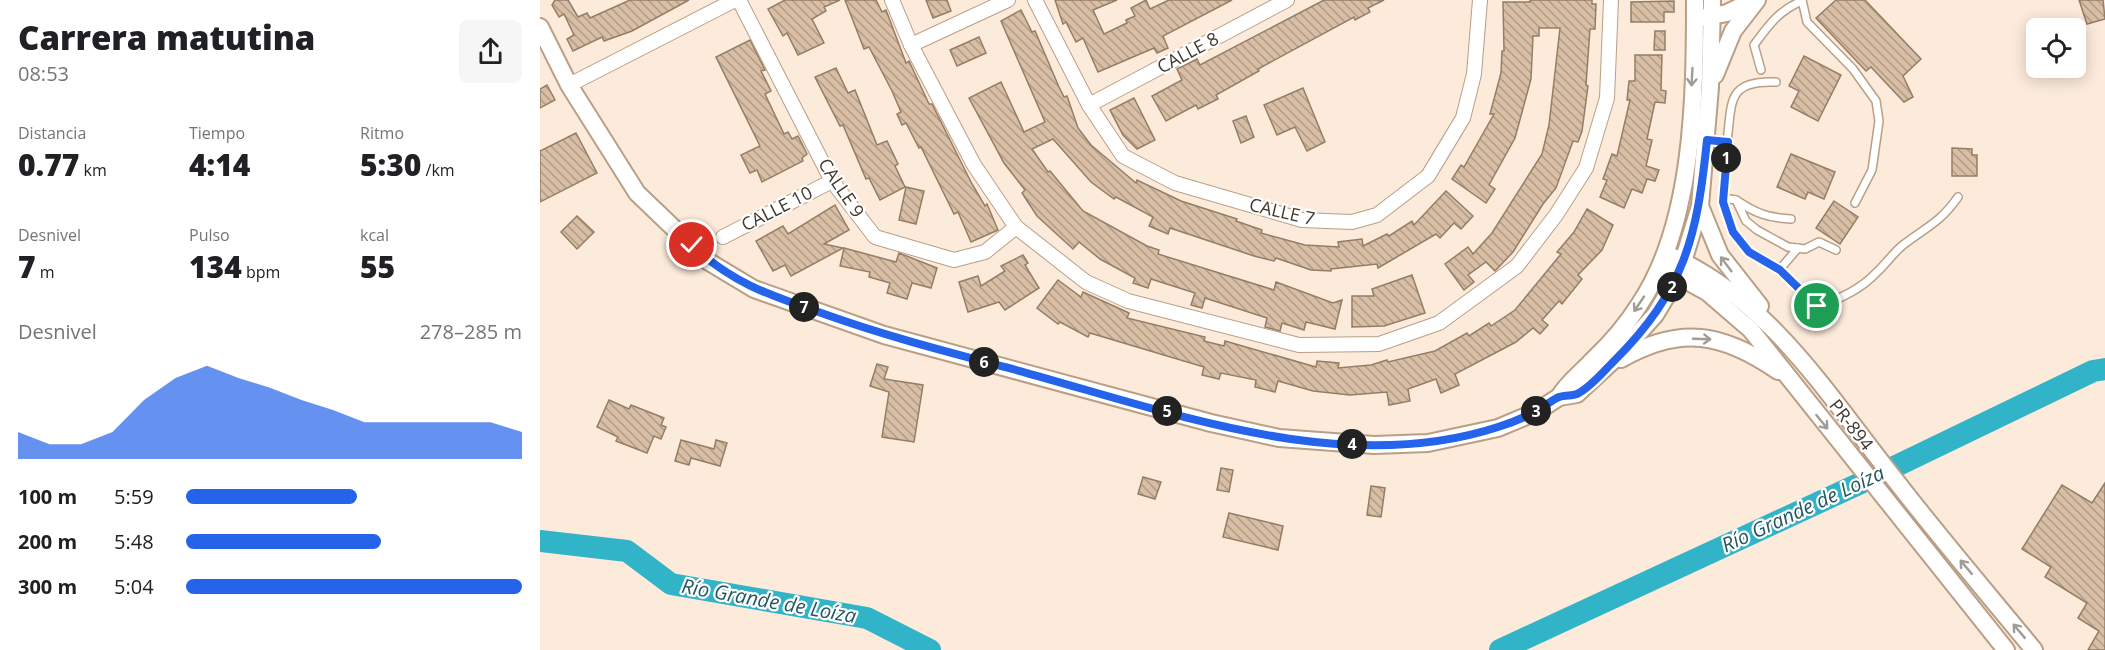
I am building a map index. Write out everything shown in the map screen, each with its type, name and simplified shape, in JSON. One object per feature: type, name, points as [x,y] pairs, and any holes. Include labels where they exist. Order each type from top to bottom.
[{"type":"street","points":[[569,85],[737,0]]},
{"type":"street","name":"CALLE 9","points":[[737,0],[832,181],[875,237],[954,260],[985,252],[1016,227]]},
{"type":"street","points":[[892,0],[911,45],[974,165],[1016,227],[1086,282],[1128,301],[1299,345],[1379,344],[1439,323],[1517,266],[1556,215],[1586,168],[1607,98],[1611,0]]},
{"type":"street","points":[[911,45],[1008,0]]},
{"type":"street","name":"CALLE 7","points":[[1035,0],[1089,105],[1123,156],[1175,183],[1302,220],[1352,222],[1377,215],[1428,176],[1464,118],[1474,74],[1480,0]]},
{"type":"street","name":"CALLE 8","points":[[1089,105],[1287,0]]},
{"type":"street","points":[[540,27],[569,85],[637,193],[709,262],[753,290],[884,335],[1211,423],[1279,438],[1374,446],[1428,443],[1498,428],[1536,412],[1559,397],[1577,394],[1607,368],[1655,315],[1681,268],[1700,206],[1710,87],[1706,12],[1695,0]]},
{"type":"street","points":[[1706,12],[1744,6],[1756,0]]},
{"type":"street","points":[[1710,87],[1733,31],[1756,0]]},
{"type":"street","points":[[1559,397],[1568,382],[1616,337],[1639,305],[1664,261],[1680,203],[1706,12]]},
{"type":"street","name":"CALLE 10","points":[[723,237],[832,181]]},
{"type":"street","points":[[1700,206],[1720,255],[1763,309],[1773,327]]},
{"type":"street","name":"PR-894","points":[[1664,261],[1724,285],[1773,327],[2034,650]]},
{"type":"street","name":"PR-894","points":[[1681,268],[1744,324],[1776,360],[1786,377],[2006,650]]},
{"type":"street","points":[[1607,368],[1648,346],[1669,340],[1702,338],[1736,345],[1786,377]]},
{"type":"lane","points":[[1761,70],[1754,45],[1776,16],[1787,7],[1802,1],[1807,22],[1853,69],[1876,101],[1879,121],[1872,170],[1856,204]]},
{"type":"lane","points":[[1776,82],[1755,81],[1738,89],[1733,100],[1724,198],[1726,217],[1733,232],[1749,252],[1780,270],[1817,306],[1852,291],[1875,275],[1900,248],[1940,220],[1958,197]]},
{"type":"lane","points":[[1707,140],[1728,142]]},
{"type":"lane","points":[[1724,198],[1736,200],[1755,213],[1771,218],[1791,219]]},
{"type":"lane","points":[[1736,200],[1746,221],[1757,230],[1788,247],[1805,249],[1819,242],[1836,250]]},
{"type":"lane","points":[[1780,270],[1798,248]]},
{"type":"building","points":[[555,0],[568,0],[578,17],[587,13],[590,18],[630,0],[689,0],[632,31],[604,41],[602,37],[573,51],[567,39],[574,35],[564,14],[559,17],[552,5]]},
{"type":"building","points":[[785,0],[840,0],[824,7],[826,11],[812,19],[824,43],[798,55],[787,33],[783,36],[768,9]]},
{"type":"building","points":[[845,0],[876,0],[882,12],[886,10],[906,63],[909,61],[929,104],[932,104],[972,184],[985,206],[987,204],[998,230],[971,242],[958,212],[954,214],[921,147],[919,148],[906,123],[902,125],[897,114],[901,112],[892,91],[869,47],[864,49]]},
{"type":"building","points":[[926,0],[947,0],[951,11],[933,18]]},
{"type":"building","points":[[1055,0],[1117,0],[1093,10],[1104,34],[1127,23],[1126,20],[1135,16],[1131,8],[1146,0],[1150,9],[1169,0],[1232,0],[1163,36],[1168,48],[1157,53],[1154,48],[1098,72],[1083,38],[1076,42],[1066,22],[1063,24]]},
{"type":"building","points":[[1324,0],[1384,0],[1368,8],[1370,12],[1355,20],[1354,17],[1258,69],[1259,71],[1216,95],[1218,99],[1198,109],[1196,105],[1166,121],[1152,96],[1182,80],[1177,69],[1197,59],[1200,65]]},
{"type":"building","points":[[1530,0],[1592,0],[1592,4],[1596,4],[1595,29],[1590,29],[1586,85],[1588,86],[1582,131],[1578,142],[1573,141],[1556,188],[1543,204],[1513,252],[1495,271],[1486,262],[1468,275],[1474,282],[1464,290],[1445,264],[1468,247],[1473,254],[1492,233],[1542,154],[1549,125],[1560,28],[1539,28],[1539,36],[1533,36],[1531,79],[1515,138],[1489,185],[1495,189],[1486,203],[1452,179],[1461,165],[1464,167],[1494,114],[1490,114],[1501,73],[1502,51],[1504,51],[1503,2],[1530,2]]},
{"type":"building","points":[[1836,0],[1865,0],[1921,59],[1903,76],[1913,97],[1904,102],[1871,67],[1866,71],[1816,18]]},
{"type":"building","points":[[2079,0],[2103,0],[2105,19],[2087,24]]},
{"type":"building","points":[[1674,1],[1674,12],[1664,12],[1664,22],[1631,22],[1631,2]]},
{"type":"building","points":[[1021,10],[1032,32],[1035,31],[1064,97],[1067,96],[1078,128],[1091,145],[1136,183],[1137,180],[1181,201],[1237,219],[1236,221],[1262,230],[1261,233],[1305,245],[1339,247],[1338,242],[1362,239],[1363,246],[1387,234],[1389,236],[1412,221],[1414,225],[1446,191],[1473,216],[1461,229],[1454,223],[1440,238],[1436,234],[1378,268],[1377,264],[1331,269],[1331,271],[1311,270],[1276,258],[1274,261],[1254,256],[1170,228],[1168,234],[1149,226],[1153,217],[1116,197],[1114,199],[1091,182],[1053,139],[1032,149],[1048,172],[1050,171],[1083,211],[1147,246],[1159,250],[1158,254],[1274,290],[1276,282],[1333,303],[1342,300],[1335,329],[1306,322],[1304,330],[1282,323],[1280,331],[1265,327],[1267,318],[1205,298],[1202,308],[1191,305],[1195,293],[1151,279],[1148,288],[1133,283],[1135,278],[1100,259],[1079,242],[1073,249],[1037,216],[1022,193],[1025,190],[1004,163],[969,98],[1001,82],[1024,132],[1045,122],[1001,21]]},
{"type":"building","points":[[1655,31],[1665,31],[1665,50],[1654,50]]},
{"type":"building","points":[[979,37],[986,53],[957,66],[950,50]]},
{"type":"building","points":[[750,40],[765,70],[761,71],[771,91],[765,94],[784,134],[788,132],[792,139],[798,136],[807,154],[802,158],[803,161],[762,182],[757,170],[750,173],[741,155],[760,146],[716,57]]},
{"type":"building","points":[[1635,55],[1662,55],[1661,90],[1666,91],[1665,103],[1655,102],[1647,139],[1652,140],[1646,166],[1659,170],[1655,181],[1647,179],[1642,193],[1632,189],[1624,208],[1600,197],[1607,180],[1603,179],[1612,154],[1617,156],[1630,100],[1627,100],[1629,81],[1635,81]]},
{"type":"building","points":[[1804,56],[1841,75],[1818,121],[1791,107],[1799,91],[1789,86]]},
{"type":"building","points":[[836,68],[848,93],[855,90],[877,145],[887,141],[898,164],[895,166],[905,187],[880,200],[869,178],[866,179],[843,125],[840,126],[815,77]]},
{"type":"building","points":[[547,85],[555,100],[540,108],[540,89]]},
{"type":"building","points":[[1303,88],[1325,142],[1307,151],[1295,127],[1277,135],[1264,105]]},
{"type":"building","points":[[1134,98],[1155,140],[1137,149],[1123,135],[1110,110]]},
{"type":"building","points":[[1246,116],[1254,137],[1241,143],[1233,121]]},
{"type":"building","points":[[576,133],[597,173],[540,202],[540,151]]},
{"type":"building","points":[[1952,148],[1972,149],[1972,155],[1977,155],[1977,176],[1952,176]]},
{"type":"building","points":[[1791,154],[1835,172],[1824,199],[1808,192],[1805,199],[1777,187]]},
{"type":"building","points":[[906,187],[924,191],[916,224],[899,220]]},
{"type":"building","points":[[1834,201],[1858,217],[1840,244],[1816,228]]},
{"type":"building","points":[[835,205],[849,230],[824,244],[843,248],[791,276],[785,265],[773,271],[756,241],[783,226],[788,234]]},
{"type":"building","points":[[1587,209],[1613,225],[1602,250],[1578,275],[1582,279],[1562,304],[1559,301],[1542,320],[1548,325],[1540,334],[1533,328],[1516,342],[1455,374],[1459,385],[1441,393],[1436,379],[1408,389],[1410,401],[1389,405],[1387,392],[1350,395],[1313,391],[1278,381],[1275,392],[1255,387],[1256,380],[1221,373],[1219,379],[1202,375],[1204,367],[1090,333],[1088,337],[1060,322],[1058,324],[1037,308],[1058,280],[1081,297],[1083,292],[1129,313],[1127,318],[1205,337],[1204,341],[1224,346],[1225,341],[1316,367],[1317,361],[1339,363],[1338,368],[1371,365],[1387,360],[1388,362],[1435,351],[1467,333],[1469,336],[1489,323],[1491,326],[1515,310],[1561,254],[1557,252],[1574,232]]},
{"type":"building","points":[[577,216],[594,232],[577,249],[561,232]]},
{"type":"building","points":[[844,248],[896,262],[899,253],[937,268],[931,288],[912,283],[907,299],[887,293],[890,283],[869,277],[870,272],[840,266]]},
{"type":"building","points":[[1023,255],[1028,263],[1025,265],[1039,288],[1005,310],[999,302],[968,312],[959,282],[978,276],[981,286],[1005,271],[1001,266]]},
{"type":"building","points":[[1412,275],[1425,313],[1384,326],[1352,327],[1352,296],[1374,296],[1372,289]]},
{"type":"building","points":[[877,364],[888,367],[884,379],[923,385],[914,442],[882,437],[889,392],[870,386]]},
{"type":"building","points":[[609,400],[629,409],[631,405],[664,418],[661,425],[666,427],[661,439],[654,436],[647,453],[616,441],[618,437],[597,427]]},
{"type":"building","points":[[681,440],[714,449],[716,440],[727,443],[720,466],[691,458],[689,465],[675,461]]},
{"type":"building","points":[[1221,468],[1233,470],[1229,492],[1217,490]]},
{"type":"building","points":[[1143,477],[1161,482],[1155,499],[1138,494]]},
{"type":"building","points":[[2105,483],[2105,650],[2088,650],[2099,631],[2078,618],[2087,603],[2045,577],[2051,567],[2022,549],[2062,485],[2092,503]]},
{"type":"building","points":[[1371,486],[1385,488],[1381,517],[1367,515]]},
{"type":"building","points":[[1229,513],[1283,526],[1278,550],[1223,537]]},
{"type":"waterway","name":"Río Grande de Loíza","points":[[1500,650],[1863,482],[2093,371],[2105,369]]},
{"type":"waterway","name":"Río Grande de Loíza","points":[[540,541],[627,551],[671,584],[867,618],[930,650]]},
{"type":"route","points":[[692,245],[709,262],[753,290],[884,335],[1211,423],[1279,438],[1374,446],[1428,443],[1498,428],[1536,412],[1559,397],[1577,394],[1607,368],[1655,315],[1679,275],[1700,206],[1707,140],[1728,142],[1723,202],[1726,217],[1733,232],[1749,252],[1773,264],[1817,306]]}]
